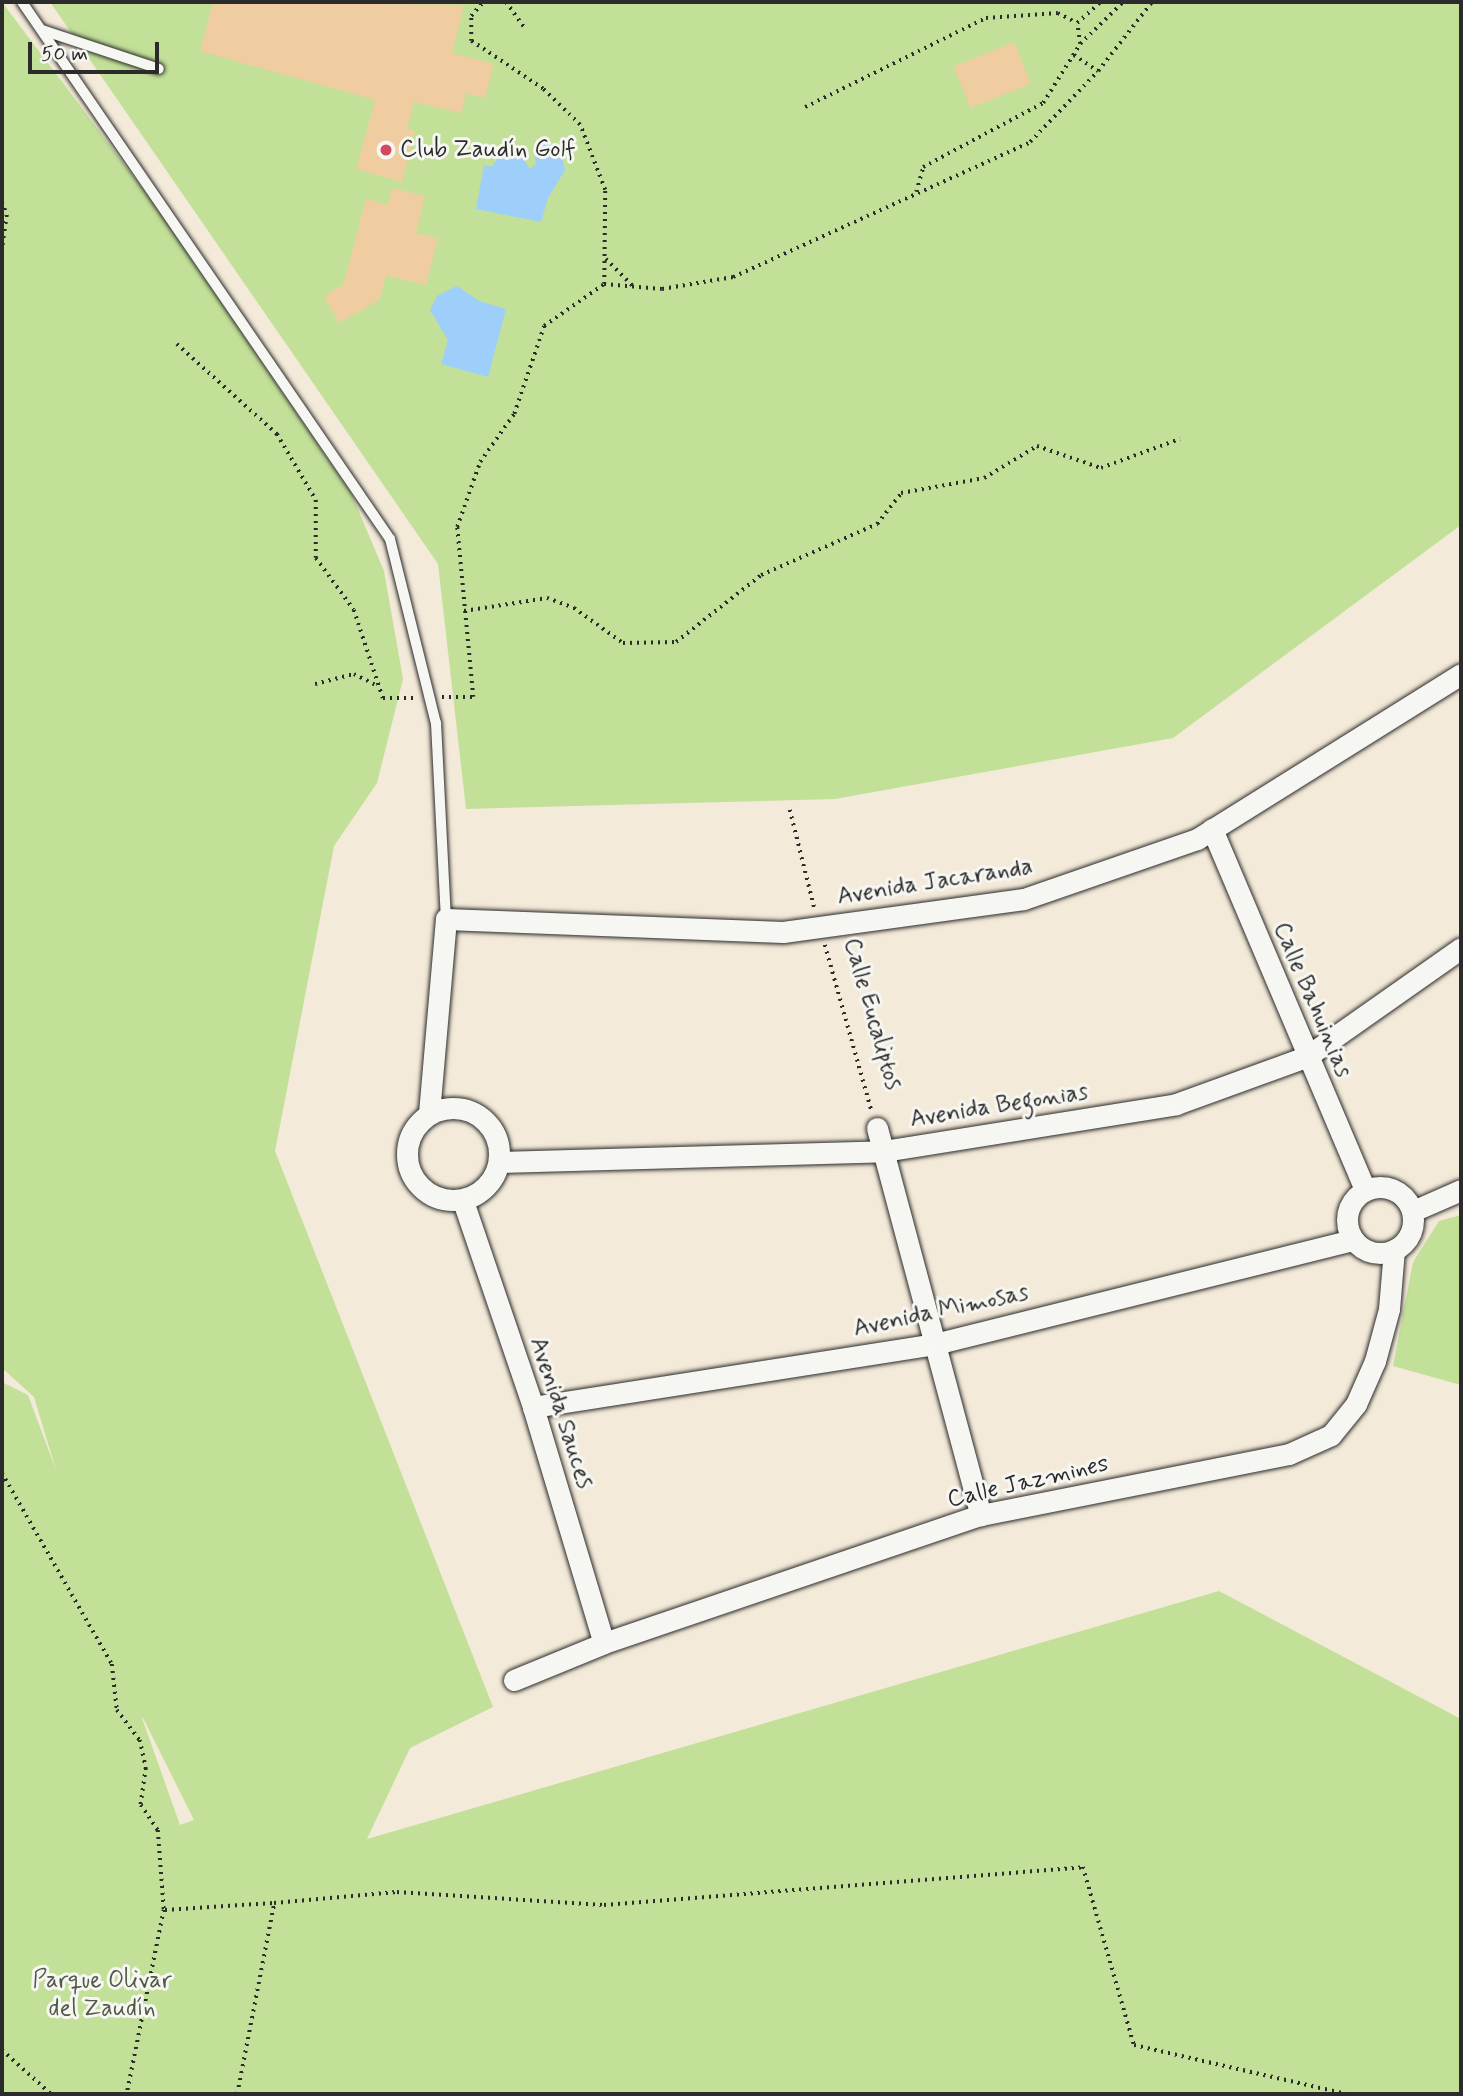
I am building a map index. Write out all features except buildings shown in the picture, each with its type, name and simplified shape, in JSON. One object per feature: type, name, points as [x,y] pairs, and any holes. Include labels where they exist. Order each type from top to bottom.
[{"type":"street","name":"Avenida Jacaranda","points":[[446,919],[783,932],[1024,899],[1212,829],[1461,674]]},
{"type":"street","name":"Calle Bahuinias","points":[[1212,829],[1365,1189]]},
{"type":"street","points":[[429,1113],[458,1107],[474,1112],[493,1132],[501,1162],[486,1188],[463,1201],[424,1191],[407,1163],[409,1138],[429,1113],[446,919]]},
{"type":"street","name":"Avenida Begonias","points":[[501,1162],[884,1151],[1176,1104],[1307,1057],[1461,948]]},
{"type":"street","name":"Calle Eucaliptos","points":[[877,1128],[981,1515]]},
{"type":"street","points":[[1365,1189],[1394,1189],[1413,1211],[1410,1233],[1394,1250],[1373,1252],[1353,1240],[1346,1214],[1365,1189]]},
{"type":"street","points":[[1413,1211],[1461,1190]]},
{"type":"street","name":"Avenida Sauces","points":[[463,1201],[533,1407],[604,1643]]},
{"type":"street","name":"Avenida Mimosas","points":[[533,1407],[935,1344],[1353,1240]]},
{"type":"street","name":"Calle Jazmines","points":[[514,1680],[604,1643],[981,1515],[1289,1454],[1331,1435],[1356,1404],[1375,1361],[1389,1309],[1394,1250]]},
{"type":"lane","points":[[22,2],[390,539],[436,723],[446,919]]},
{"type":"lane","points":[[42,30],[159,69]]},
{"type":"path","points":[[482,2],[471,16],[471,41],[543,89],[580,125],[605,190],[604,284]]},
{"type":"path","points":[[506,2],[524,27]]},
{"type":"path","points":[[1076,23],[1100,2]]},
{"type":"path","points":[[915,193],[923,167],[1043,103],[1080,44],[1123,2]]},
{"type":"path","points":[[177,344],[277,434],[316,500],[316,558],[354,610],[383,698],[473,696],[457,527],[480,462],[514,414],[544,326],[604,284],[662,289],[733,277],[1030,142],[1098,71],[1152,2]]},
{"type":"path","points":[[805,107],[986,18],[1058,13],[1076,23]]},
{"type":"path","points":[[1076,23],[1080,44]]},
{"type":"path","points":[[1074,55],[1098,71]]},
{"type":"path","points":[[2,202],[7,215],[2,252]]},
{"type":"path","points":[[605,258],[634,287]]},
{"type":"path","points":[[464,611],[547,598],[574,608],[623,643],[677,642],[761,575],[877,524],[901,493],[984,478],[1037,446],[1101,468],[1180,439]]},
{"type":"path","points":[[315,684],[354,674],[378,686]]},
{"type":"path","name":"Calle Eucaliptos","points":[[790,810],[877,1128]]},
{"type":"path","points":[[2,1473],[112,1664],[117,1710],[140,1740],[146,1768],[141,1805],[158,1830],[164,1910],[127,2094]]},
{"type":"path","points":[[164,1910],[397,1892],[604,1905],[928,1875],[1083,1867],[1134,2045],[1348,2094]]},
{"type":"path","points":[[237,2094],[274,1903]]},
{"type":"path","points":[[2,2050],[51,2094]]},
{"type":"green space","name":"Parque Olivar del Zaudín","points":[[2,2],[151,200],[351,493],[384,571],[403,679],[377,783],[334,846],[275,1151],[493,1707],[410,1748],[367,1839],[1219,1591],[1461,1719],[1461,2094],[2,2094],[2,1382],[28,1395],[56,1470],[34,1397],[2,1368]],"holes":[[[143,1718],[194,1820],[180,1825]]]},
{"type":"green space","name":"Club Zaudín Golf","points":[[50,2],[1461,2],[1461,525],[1173,738],[835,799],[466,809],[438,564]]},
{"type":"green space","points":[[1461,1215],[1461,1385],[1393,1366],[1413,1262],[1439,1221]]},
{"type":"water","points":[[543,140],[560,149],[565,170],[548,198],[541,222],[476,209],[484,165],[491,167],[508,146],[519,152],[530,169],[536,164],[533,146]]},
{"type":"water","points":[[457,286],[479,301],[506,309],[488,377],[441,364],[448,340],[430,310],[437,296]]},
{"type":"place","name":"Club Zaudín Golf","points":[[386,150]]}]
